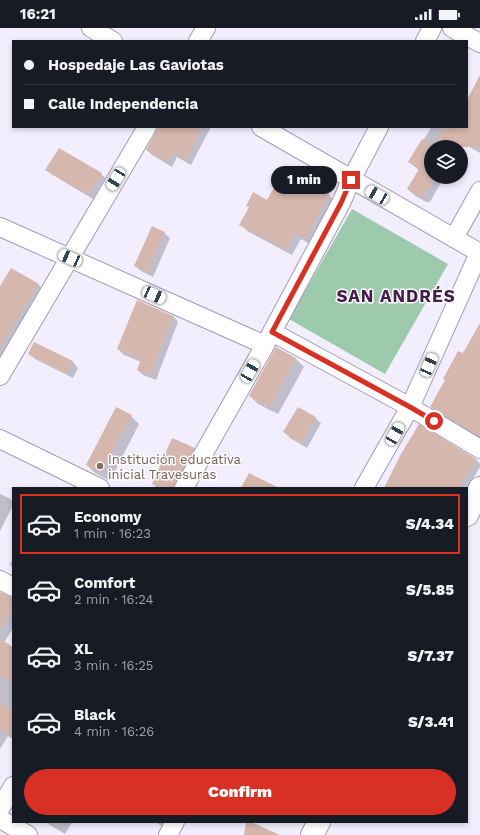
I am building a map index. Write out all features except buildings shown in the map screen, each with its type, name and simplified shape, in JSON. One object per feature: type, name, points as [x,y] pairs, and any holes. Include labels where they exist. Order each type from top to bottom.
[{"type":"main road","points":[[468,513],[480,488]]},
{"type":"main road","points":[[312,835],[318,823]]},
{"type":"street","points":[[91,28],[111,40]]},
{"type":"street","points":[[199,40],[206,28]]},
{"type":"street","points":[[426,40],[432,28]]},
{"type":"street","points":[[452,28],[480,43]]},
{"type":"street","points":[[0,376],[146,128]]},
{"type":"street","points":[[263,128],[480,253],[410,407],[365,487]]},
{"type":"street","points":[[185,487],[268,339],[379,128]]},
{"type":"street","points":[[454,238],[480,191]]},
{"type":"street","points":[[0,227],[70,258],[268,339],[410,407],[480,449]]},
{"type":"street","points":[[0,439],[98,487]]},
{"type":"street","points":[[0,580],[12,587]]},
{"type":"street","points":[[0,809],[12,788]]},
{"type":"street","points":[[0,819],[28,835]]},
{"type":"street","points":[[168,835],[174,823]]},
{"type":"green space","points":[[352,209],[448,264],[385,374],[289,319]]},
{"type":"place","name":"Institución educativa inicial Travesuras","points":[[100,466]]},
{"type":"district","name":"SAN ANDRÉS","points":[[396,296]]},
{"type":"route","points":[[351,180],[341,203],[272,332],[434,421]]}]
